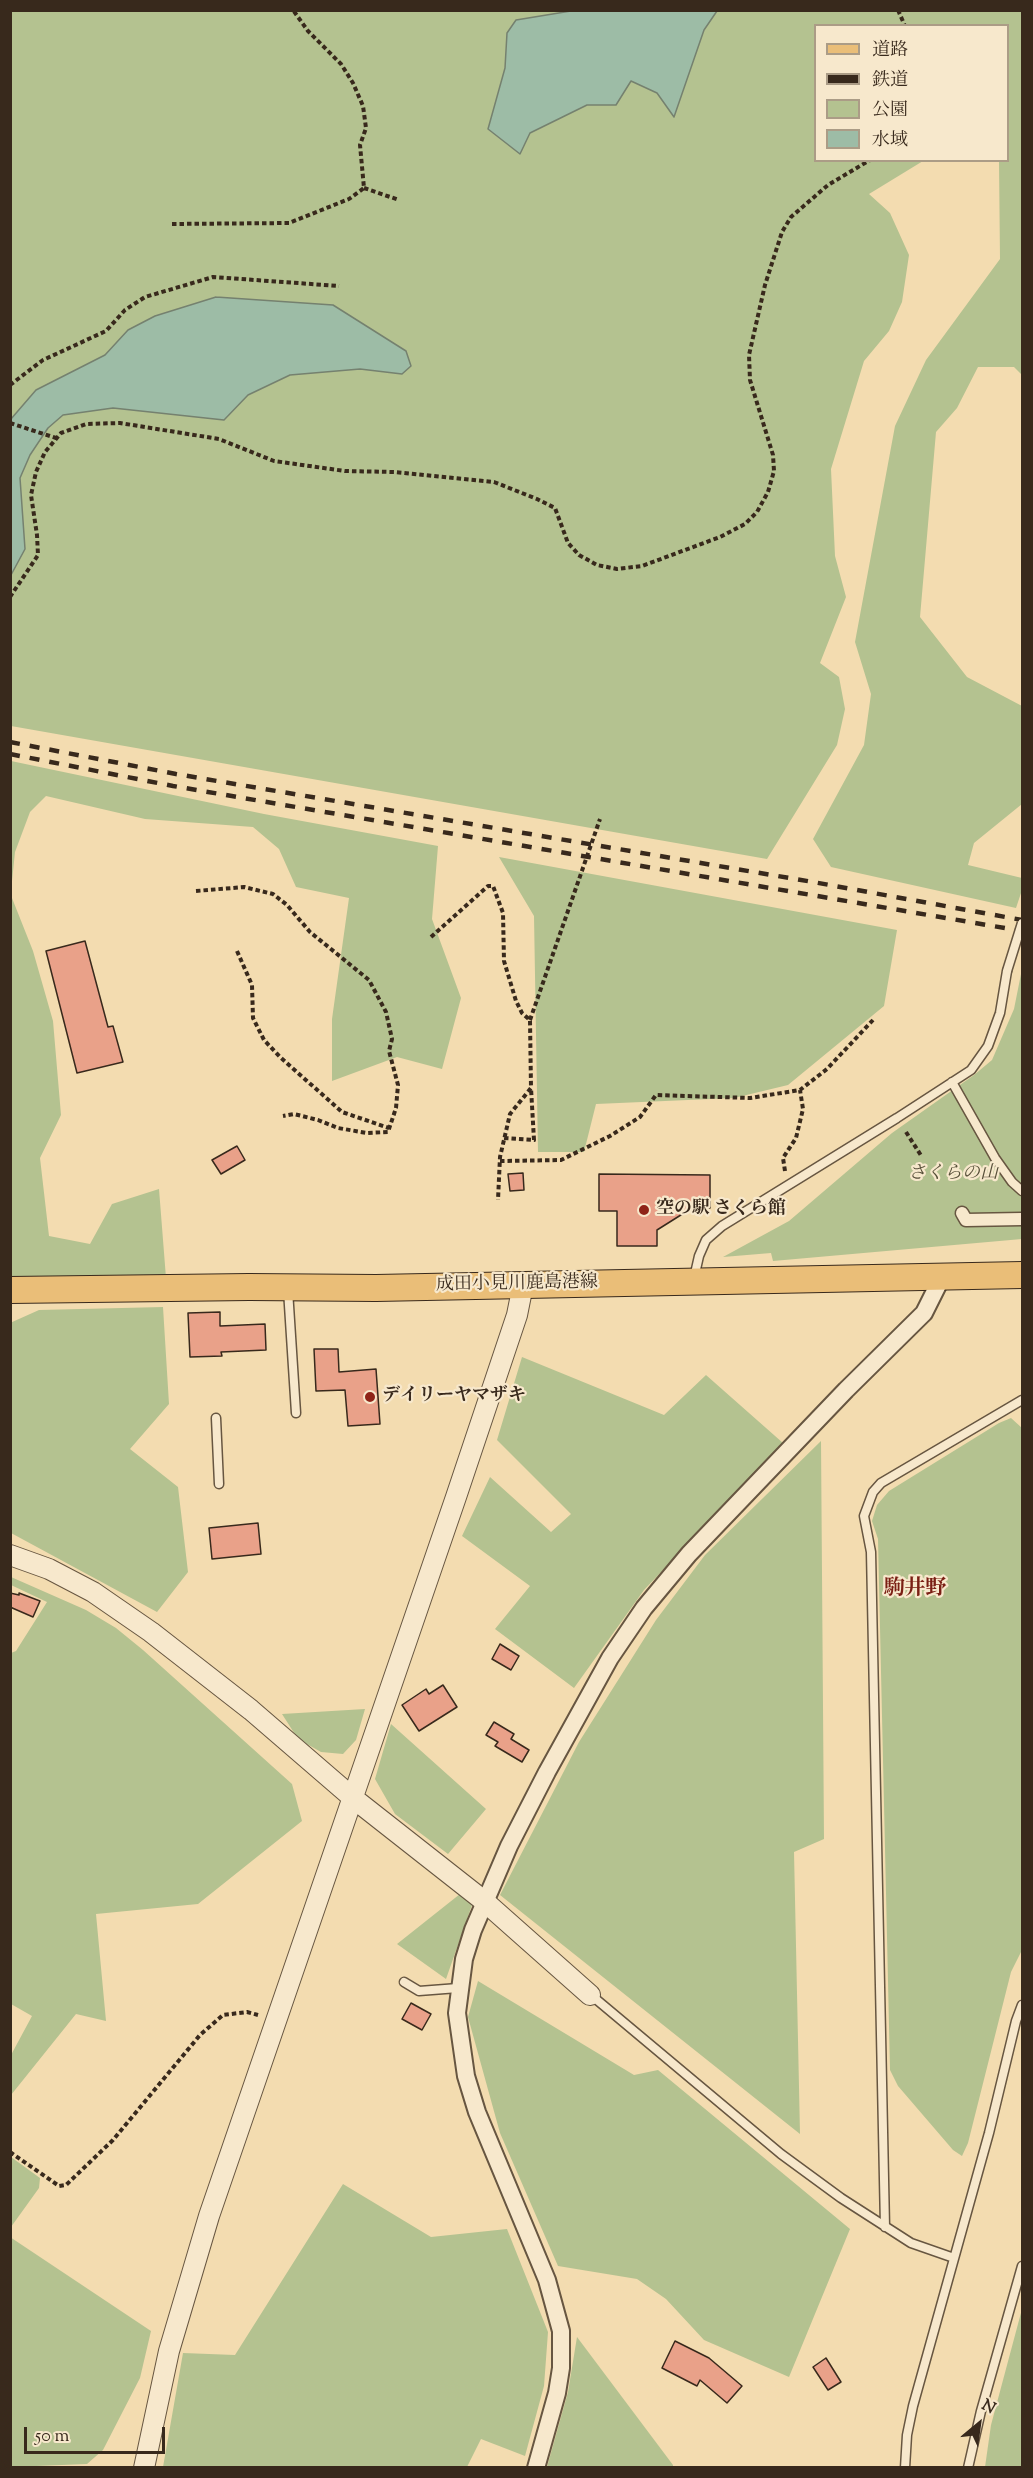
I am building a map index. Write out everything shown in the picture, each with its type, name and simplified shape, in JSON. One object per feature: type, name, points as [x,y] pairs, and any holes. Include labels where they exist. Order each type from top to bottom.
[{"type":"main road","name":"成田小見川鹿島港線","points":[[10,1290],[376,1288],[1023,1275]]},
{"type":"street","points":[[962,1213],[966,1220],[1023,1220]]},
{"type":"street","points":[[536,2468],[557,2393],[561,2368],[561,2331],[547,2280],[477,2112],[466,2076],[457,2013],[458,1988],[464,1959],[484,1901],[509,1846],[610,1658],[644,1608],[689,1554],[846,1390],[924,1313],[942,1277]]},
{"type":"street","points":[[144,2468],[169,2350],[209,2216],[518,1315],[523,1285]]},
{"type":"street","points":[[10,1556],[49,1569],[93,1592],[151,1632],[251,1710],[353,1798],[484,1901],[590,1995]]},
{"type":"lane","points":[[694,1281],[699,1256],[706,1240],[722,1226],[970,1070],[988,1046],[1000,1013],[1007,971],[1023,923]]},
{"type":"lane","points":[[952,1082],[995,1158],[1012,1182],[1023,1191]]},
{"type":"lane","points":[[288,1287],[296,1413]]},
{"type":"lane","points":[[885,2227],[871,1552],[864,1516],[873,1492],[881,1483],[1023,1400]]},
{"type":"lane","points":[[216,1418],[219,1484]]},
{"type":"lane","points":[[404,1983],[419,1991],[458,1988]]},
{"type":"lane","points":[[590,1995],[781,2154],[911,2243],[954,2258]]},
{"type":"lane","points":[[905,2468],[907,2435],[913,2406],[1016,2021],[1023,2005]]},
{"type":"lane","points":[[968,2468],[981,2412],[1023,2266]]},
{"type":"path","points":[[292,10],[308,31],[340,64],[353,83],[363,106],[366,128],[360,145],[364,188]]},
{"type":"path","points":[[898,10],[904,24]]},
{"type":"path","points":[[10,597],[38,555],[31,495],[36,472],[45,452],[61,433],[86,424],[120,423],[219,439],[274,460],[345,471],[394,472],[494,482],[555,508],[568,543],[579,555],[597,565],[617,569],[642,566],[720,537],[745,524],[757,512],[768,492],[774,471],[773,455],[750,380],[749,355],[765,285],[782,232],[791,217],[828,184],[866,162]]},
{"type":"path","points":[[364,188],[399,200]]},
{"type":"path","points":[[172,224],[289,223],[350,199],[364,188]]},
{"type":"path","points":[[10,385],[42,360],[105,331],[125,310],[145,297],[213,277],[339,286]]},
{"type":"path","points":[[10,423],[56,438]]},
{"type":"path","points":[[504,1138],[534,1140],[530,1020],[600,819]]},
{"type":"path","points":[[431,937],[488,886],[493,886],[503,913],[504,960],[516,1001],[522,1013],[530,1020]]},
{"type":"path","points":[[196,891],[244,887],[273,894],[287,905],[310,932],[369,980],[386,1012],[392,1039],[389,1051],[398,1085],[396,1108],[388,1132],[367,1133],[338,1128],[294,1114],[283,1116]]},
{"type":"path","points":[[237,951],[252,985],[254,1018],[264,1040],[342,1112],[389,1128]]},
{"type":"path","points":[[500,1161],[561,1160],[610,1136],[640,1117],[656,1095],[750,1098],[800,1090],[827,1069],[873,1020]]},
{"type":"path","points":[[498,1200],[500,1161],[510,1114],[531,1088]]},
{"type":"path","points":[[785,1172],[783,1158],[796,1138],[803,1109],[800,1090]]},
{"type":"path","points":[[906,1132],[922,1157]]},
{"type":"path","points":[[10,2152],[58,2186],[66,2185],[113,2140],[200,2035],[223,2015],[247,2012],[276,2022]]},
{"type":"green space","points":[[11,11],[1022,11],[1022,375],[1014,367],[978,367],[957,408],[936,432],[920,617],[967,677],[1022,706],[1022,804],[974,843],[968,865],[1022,878],[1022,890],[1016,908],[831,867],[813,839],[864,745],[871,694],[855,642],[895,426],[926,360],[1000,259],[999,162],[1009,162],[1009,24],[814,24],[814,162],[921,162],[869,194],[890,213],[909,255],[902,302],[889,331],[864,361],[831,469],[835,556],[846,597],[820,663],[839,677],[845,709],[837,745],[767,859],[11,726]]},
{"type":"green space","points":[[11,761],[264,814],[438,846],[432,919],[461,998],[442,1069],[397,1057],[332,1081],[332,1019],[349,898],[296,887],[279,849],[253,827],[145,819],[46,796],[30,812],[15,852],[11,891]]},
{"type":"green space","points":[[499,857],[897,930],[884,1006],[788,1085],[734,1098],[596,1104],[584,1152],[538,1152],[534,916]]},
{"type":"green space","points":[[10,893],[33,951],[53,1021],[61,1115],[40,1158],[49,1236],[90,1244],[112,1204],[159,1189],[166,1278],[11,1276]]},
{"type":"green space","name":"さくらの山","points":[[1022,969],[1022,1239],[773,1261],[771,1253],[723,1257],[789,1221],[892,1133],[992,1060],[1014,1009]]},
{"type":"green space","points":[[163,1307],[169,1404],[130,1449],[178,1487],[188,1572],[157,1612],[11,1533],[10,1323],[39,1310]]},
{"type":"green space","points":[[522,1357],[664,1415],[706,1375],[783,1443],[644,1590],[574,1688],[495,1629],[530,1586],[462,1536],[490,1477],[551,1532],[571,1514],[497,1440]]},
{"type":"green space","points":[[1011,1418],[1022,1428],[1022,1950],[1011,1972],[968,2143],[962,2156],[953,2150],[898,2086],[890,2070],[878,1539],[872,1521],[877,1505],[889,1491],[999,1423]]},
{"type":"green space","points":[[821,1441],[824,1839],[794,1852],[800,2134],[500,1895],[579,1742],[656,1620],[705,1555]]},
{"type":"green space","points":[[11,1577],[86,1610],[116,1628],[143,1650],[292,1784],[302,1821],[198,1904],[96,1914],[106,2021],[76,2014],[11,2095],[11,2055],[32,2016],[11,2004],[11,1653],[16,1651],[47,1602],[11,1585]]},
{"type":"green space","points":[[365,1709],[356,1740],[343,1754],[321,1752],[298,1739],[282,1714]]},
{"type":"green space","points":[[391,1724],[486,1809],[448,1854],[395,1814],[375,1779]]},
{"type":"green space","points":[[460,1894],[472,1905],[446,1979],[397,1944]]},
{"type":"green space","points":[[478,1981],[634,2075],[658,2070],[850,2229],[789,2377],[704,2340],[666,2299],[637,2279],[558,2266],[500,2133],[468,2017]]},
{"type":"green space","points":[[11,2157],[40,2178],[39,2188],[11,2227]]},
{"type":"green space","points":[[343,2184],[431,2237],[507,2229],[548,2332],[544,2386],[525,2456],[481,2439],[467,2467],[163,2467],[183,2353],[235,2355]]},
{"type":"green space","points":[[10,2237],[151,2331],[140,2378],[103,2450],[87,2464],[11,2467]]},
{"type":"green space","points":[[1022,2309],[1022,2467],[985,2467],[991,2425]]},
{"type":"green space","points":[[577,2337],[673,2467],[547,2467],[568,2392]]},
{"type":"water","points":[[577,10],[717,11],[704,30],[674,117],[657,93],[631,81],[616,105],[587,105],[530,133],[520,154],[488,129],[505,68],[507,33],[516,20]]},
{"type":"water","points":[[216,297],[333,305],[406,351],[411,366],[402,374],[360,369],[290,375],[248,395],[224,420],[113,408],[63,415],[48,428],[30,455],[20,478],[25,549],[11,575],[11,419],[36,390],[105,355],[128,330],[155,316]]},
{"type":"building","points":[[85,941],[108,1027],[113,1026],[123,1062],[77,1073],[46,951]]},
{"type":"building","points":[[237,1146],[245,1160],[221,1174],[212,1160]]},
{"type":"building","points":[[523,1173],[524,1190],[510,1191],[508,1174]]},
{"type":"building","name":"空の駅 さくら館","points":[[599,1174],[710,1175],[710,1208],[692,1208],[657,1230],[657,1246],[617,1246],[617,1211],[599,1211]]},
{"type":"building","points":[[220,1312],[220,1326],[265,1324],[266,1350],[221,1352],[222,1356],[190,1357],[188,1313]]},
{"type":"building","points":[[314,1349],[338,1349],[339,1372],[376,1369],[380,1424],[348,1426],[345,1390],[316,1391]]},
{"type":"building","points":[[258,1523],[261,1554],[212,1559],[209,1528]]},
{"type":"building","points":[[10,1593],[19,1595],[19,1593],[40,1601],[33,1617],[10,1607]]},
{"type":"building","points":[[500,1644],[519,1656],[511,1670],[492,1659]]},
{"type":"building","points":[[443,1685],[457,1707],[419,1731],[402,1705],[426,1689],[429,1694]]},
{"type":"building","points":[[494,1722],[514,1734],[511,1739],[529,1750],[522,1762],[495,1746],[498,1742],[486,1735]]},
{"type":"building","points":[[411,2003],[431,2014],[422,2030],[402,2019]]},
{"type":"building","points":[[675,2341],[709,2358],[742,2386],[727,2403],[700,2380],[697,2386],[662,2368]]},
{"type":"building","points":[[826,2358],[841,2382],[828,2390],[813,2367]]},
{"type":"railway","points":[[10,742],[176,774],[813,882],[1022,920]]},
{"type":"railway","points":[[10,754],[173,786],[1022,931]]},
{"type":"place","name":"空の駅 さくら館","points":[[644,1210]]},
{"type":"place","name":"デイリーヤマザキ","points":[[370,1397]]},
{"type":"district","name":"駒井野","points":[[915,1590]]}]
